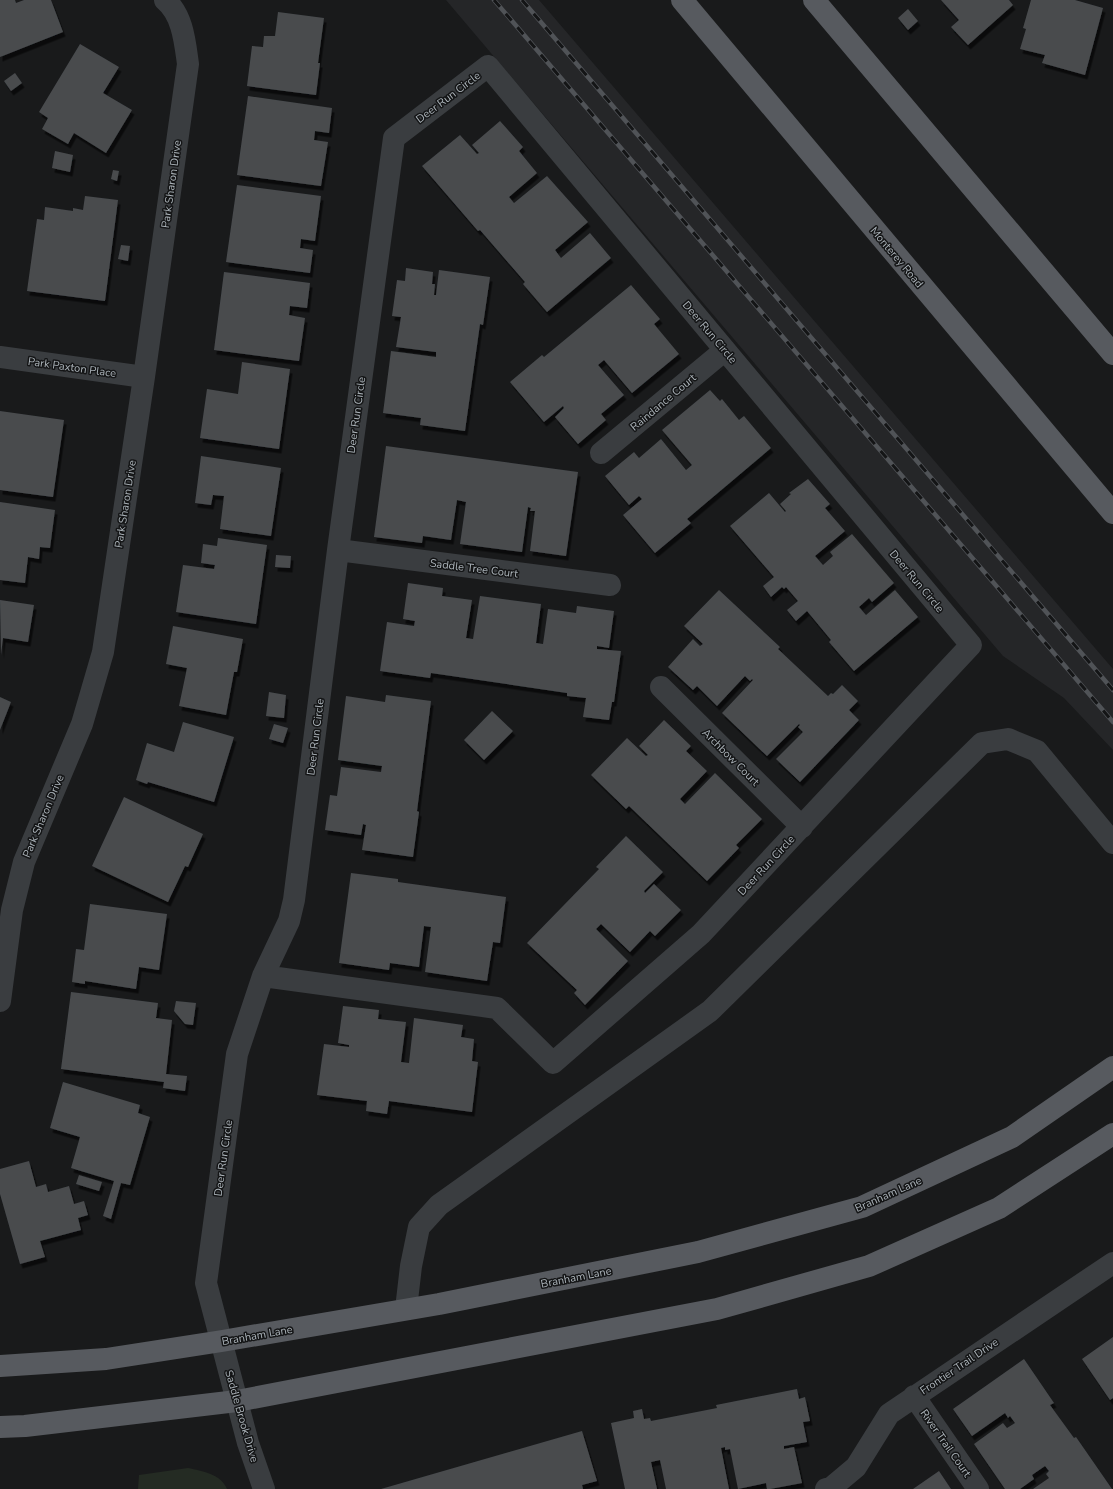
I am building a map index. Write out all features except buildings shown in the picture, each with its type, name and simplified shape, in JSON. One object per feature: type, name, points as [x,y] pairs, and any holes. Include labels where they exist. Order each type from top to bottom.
[{"type":"main road","name":"Monterey Road","points":[[682,0],[1113,513]]},
{"type":"main road","points":[[814,0],[1113,354]]},
{"type":"main road","name":"Branham Lane","points":[[0,1366],[106,1359],[222,1342],[439,1304],[698,1252],[862,1207],[1012,1137],[1113,1067]]},
{"type":"main road","points":[[0,1427],[25,1426],[237,1401],[717,1309],[869,1266],[999,1208],[1113,1134]]},
{"type":"street","name":"Park Sharon Drive","points":[[0,1001],[12,910],[24,862],[82,724],[103,652],[144,377],[188,64],[183,30],[171,4],[165,0]]},
{"type":"street","name":"Deer Run Circle","points":[[222,1342],[206,1283],[237,1054],[263,976],[289,921],[294,900],[338,550],[394,138],[488,66],[971,645],[702,934],[553,1064],[497,1008],[263,976]]},
{"type":"street","name":"Raindance Court","points":[[601,453],[725,350]]},
{"type":"street","name":"Park Paxton Place","points":[[0,357],[144,377]]},
{"type":"street","name":"Saddle Tree Court","points":[[338,550],[610,585]]},
{"type":"street","name":"Archbow Court","points":[[661,687],[802,827]]},
{"type":"street","points":[[406,1309],[411,1266],[419,1227],[440,1205],[710,1011],[982,743],[1008,739],[1037,751],[1113,843]]},
{"type":"street","name":"Frontier Trail Drive","points":[[826,1489],[831,1488],[856,1467],[889,1414],[1113,1263]]},
{"type":"street","name":"Saddle Brook Drive","points":[[222,1342],[248,1443],[264,1489]]},
{"type":"street","name":"River Trail Court","points":[[914,1396],[978,1489]]},
{"type":"shaded area","points":[[446,0],[539,0],[1113,669],[1113,750],[1064,698],[1003,656]]},
{"type":"shaded area","points":[[188,1468],[205,1472],[216,1477],[227,1489],[138,1489],[139,1475]]},
{"type":"railway","points":[[494,0],[1113,722]]},
{"type":"railway","points":[[522,0],[1113,690]]}]
